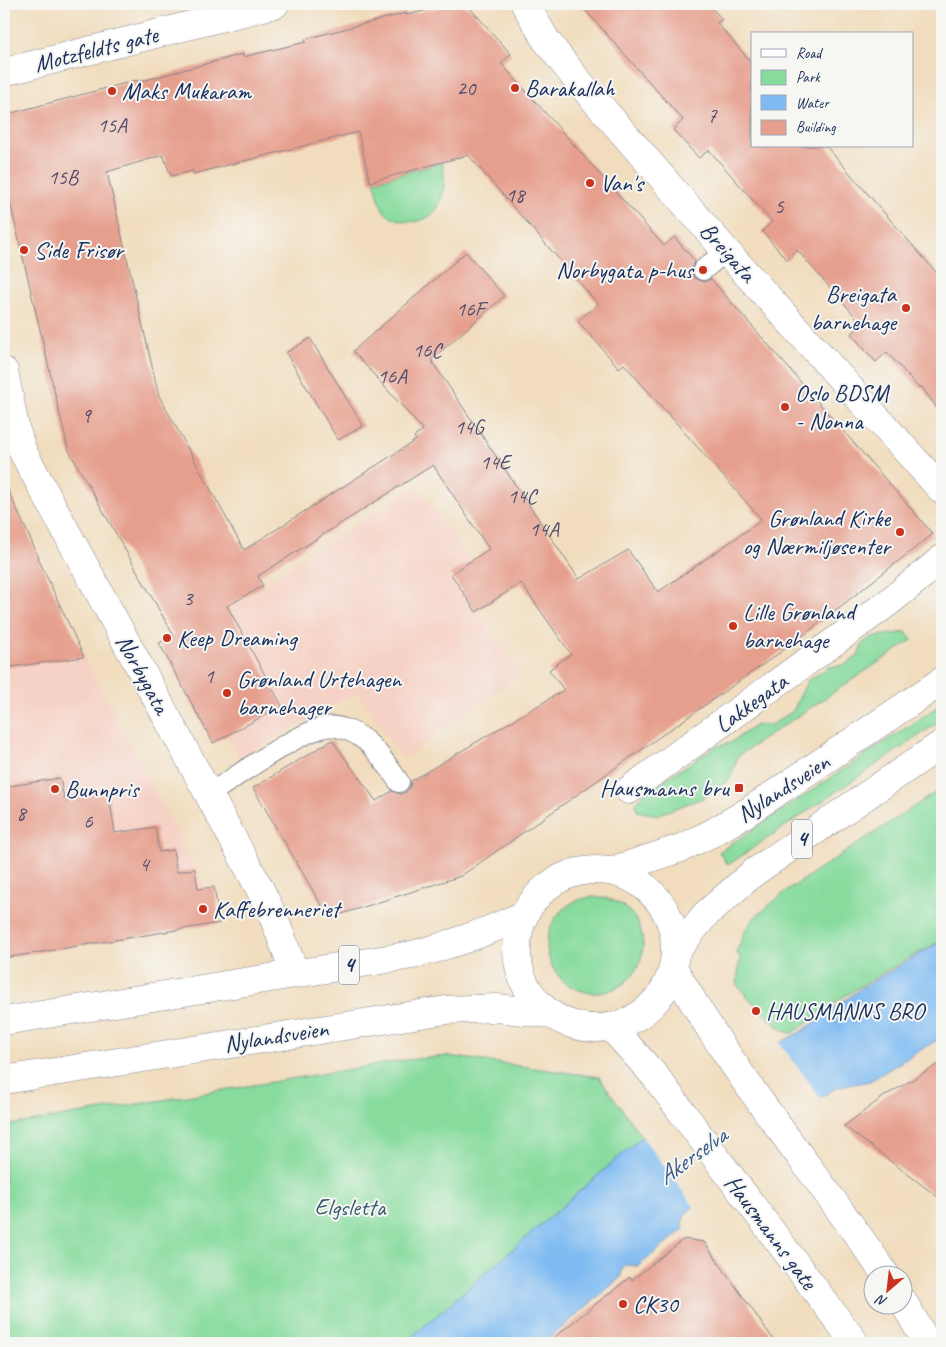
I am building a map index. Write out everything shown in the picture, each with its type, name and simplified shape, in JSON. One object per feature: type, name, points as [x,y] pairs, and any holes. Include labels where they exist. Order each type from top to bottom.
[{"type":"main road","name":"Motzfeldts gate","points":[[4,72],[275,4]]},
{"type":"main road","name":"Breigata","points":[[525,4],[546,40],[573,75],[726,251],[942,490]]},
{"type":"main road","name":"Norbygata","points":[[4,371],[15,427],[23,452],[35,477],[209,794],[273,916],[295,974]]},
{"type":"main road","name":"Lakkegata","points":[[629,790],[889,602],[942,560]]},
{"type":"main road","name":"Nylandsveien","points":[[611,871],[681,848],[712,833],[749,811],[942,681]]},
{"type":"main road","name":"Nylandsveien","points":[[674,959],[705,915],[753,873],[942,744]]},
{"type":"main road","name":"Nylandsveien","points":[[590,870],[611,871],[645,886],[658,899],[674,932],[674,959],[667,985],[658,1000],[645,1012],[629,1022],[612,1027],[590,1028],[569,1024],[550,1014],[531,994],[519,969],[516,951],[518,933],[524,915],[535,898],[551,884],[570,874],[590,870]]},
{"type":"main road","name":"4","points":[[4,1021],[412,954],[449,946],[524,915]]},
{"type":"main road","points":[[674,959],[712,1034],[801,1161],[878,1264]]},
{"type":"main road","name":"Nylandsveien","points":[[4,1080],[418,1013],[497,1008],[550,1014]]},
{"type":"main road","name":"Hausmanns gate","points":[[612,1027],[656,1076],[747,1202],[855,1343]]},
{"type":"main road","points":[[910,1314],[926,1343]]},
{"type":"lane","points":[[703,270],[726,251]]},
{"type":"lane","points":[[209,794],[297,739],[326,727],[343,729],[361,737],[378,753],[399,782]]},
{"type":"shaded area","points":[[416,486],[471,561],[451,575],[521,674],[403,759],[357,692],[239,758],[228,736],[282,706],[227,606],[271,585],[270,580]]},
{"type":"shaded area","points":[[84,657],[224,923],[4,957],[4,668]]},
{"type":"green space","points":[[442,163],[444,174],[443,195],[434,213],[416,221],[404,221],[390,217],[384,211],[374,181]]},
{"type":"green space","points":[[906,632],[912,640],[738,756],[730,779],[705,797],[657,815],[637,811],[636,803],[645,792],[717,746],[730,743],[756,725],[771,725],[793,711],[807,681],[829,667],[845,665],[858,656],[863,643],[872,637]]},
{"type":"green space","points":[[942,704],[942,720],[728,865],[719,852]]},
{"type":"green space","points":[[942,788],[942,940],[853,991],[797,1030],[790,1033],[785,1031],[762,1012],[737,985],[740,955],[736,953],[746,929],[754,918],[785,892]]},
{"type":"green space","points":[[595,897],[613,900],[629,911],[640,927],[643,945],[640,963],[629,979],[613,990],[595,993],[577,990],[561,979],[550,963],[547,945],[550,927],[561,911],[577,900]]},
{"type":"green space","name":"Elgsletta","points":[[448,1056],[599,1077],[642,1137],[405,1343],[4,1343],[4,1126],[406,1060]]},
{"type":"water","name":"Akerselva","points":[[942,941],[942,1037],[870,1081],[838,1087],[824,1095],[686,1213],[682,1222],[684,1229],[638,1266],[626,1265],[622,1268],[621,1277],[551,1337],[550,1335],[541,1343],[405,1343],[642,1137],[781,1042],[804,1030],[863,987]]},
{"type":"pier","points":[[778,1041],[822,1100],[695,1208],[641,1135]]},
{"type":"building","points":[[455,4],[470,8],[511,54],[501,63],[664,246],[674,237],[695,261],[691,271],[694,278],[704,282],[711,279],[933,534],[795,642],[461,876],[329,918],[253,788],[332,740],[376,801],[392,791],[400,794],[406,792],[410,787],[411,781],[564,690],[549,670],[571,654],[521,583],[476,612],[451,574],[489,549],[433,465],[258,576],[263,586],[227,606],[282,706],[213,743],[159,643],[174,636],[68,449],[9,198],[4,199],[4,115],[243,54],[243,57],[306,42],[305,39],[406,13],[406,15]],"holes":[[[358,132],[370,182],[468,155],[598,304],[578,321],[619,368],[624,364],[762,520],[658,592],[628,550],[579,579],[431,360],[504,296],[466,252],[353,351],[423,430],[414,437],[416,440],[244,550],[159,396],[107,172],[163,155],[171,176],[193,171],[193,174]]]},
{"type":"building","points":[[580,4],[708,4],[722,19],[717,23],[751,62],[751,148],[828,148],[942,279],[942,415],[921,386],[919,388],[887,352],[876,362],[851,334],[862,324],[797,250],[787,260],[762,231],[772,222],[709,150],[699,158],[673,130],[683,120]]},
{"type":"building","points":[[310,338],[363,426],[338,440],[286,353]]},
{"type":"building","points":[[4,481],[38,558],[84,657],[4,668]]},
{"type":"building","points":[[60,778],[64,798],[108,791],[115,833],[155,827],[159,852],[173,850],[177,872],[195,869],[198,889],[214,887],[220,923],[4,958],[4,787]]},
{"type":"building","points":[[942,1062],[942,1200],[844,1126],[883,1097]]},
{"type":"building","points":[[684,1239],[704,1242],[776,1343],[547,1343],[630,1277],[632,1280]]},
{"type":"place","name":"Barakallah","points":[[515,88]]},
{"type":"place","name":"Maks Mukaram","points":[[112,91]]},
{"type":"place","name":"Van's","points":[[590,183]]},
{"type":"place","name":"Side Frisør","points":[[24,250]]},
{"type":"place","name":"Norbygata p-hus","points":[[703,270]]},
{"type":"place","name":"Breigata barnehage","points":[[906,308]]},
{"type":"place","name":"Oslo BDSM - Nonna","points":[[785,407]]},
{"type":"place","name":"Grønland Kirke og Nærmiljøsenter","points":[[900,532]]},
{"type":"place","name":"Lille Grønland barnehage","points":[[733,626]]},
{"type":"place","name":"Keep Dreaming","points":[[167,638]]},
{"type":"place","name":"Grønland Urtehagen barnehager","points":[[227,693]]},
{"type":"place","name":"Hausmanns bru","points":[[739,788]]},
{"type":"place","name":"Bunnpris","points":[[55,789]]},
{"type":"place","name":"Kaffebrenneriet","points":[[203,909]]},
{"type":"place","name":"HAUSMANNS BRO","points":[[756,1011]]},
{"type":"place","name":"CK30","points":[[623,1304]]}]
